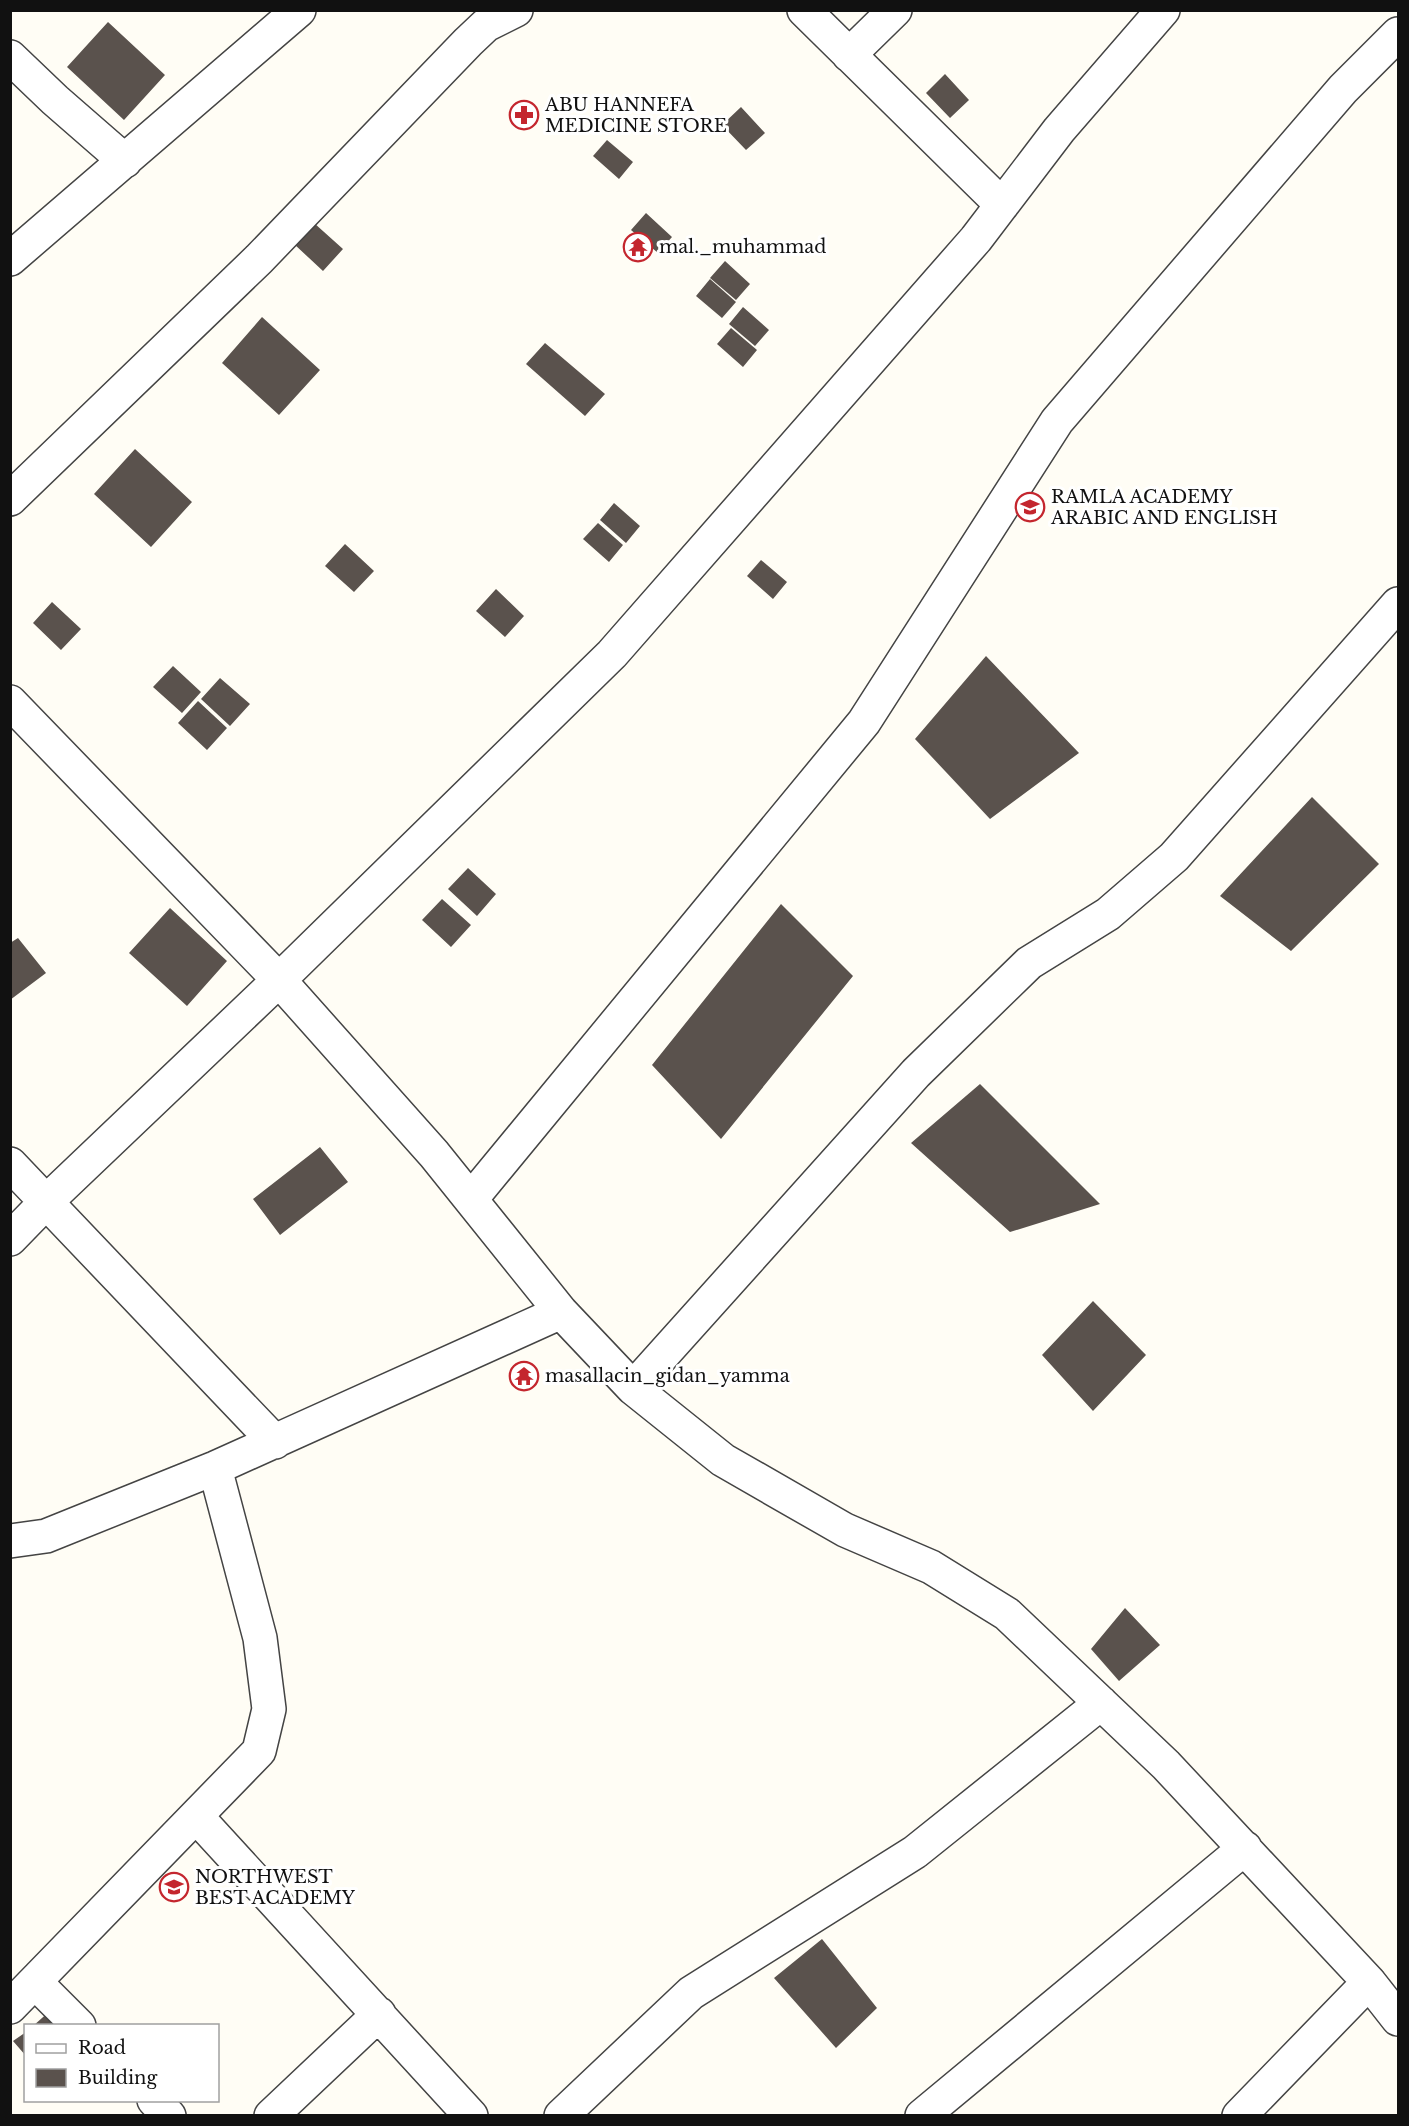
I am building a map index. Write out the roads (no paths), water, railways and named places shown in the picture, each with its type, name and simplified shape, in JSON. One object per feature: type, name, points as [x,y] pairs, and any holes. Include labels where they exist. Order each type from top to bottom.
[{"type":"street","points":[[10,259],[298,10]]},
{"type":"street","points":[[804,10],[1002,205]]},
{"type":"street","points":[[849,56],[895,10]]},
{"type":"street","points":[[10,1239],[47,1200],[279,980],[612,654],[969,248],[1059,130],[1163,10]]},
{"type":"street","points":[[10,499],[259,259],[468,42],[486,25],[511,11]]},
{"type":"street","points":[[471,1199],[864,722],[1057,421],[1343,89],[1398,34]]},
{"type":"street","points":[[10,57],[125,161]]},
{"type":"street","points":[[633,1388],[916,1073],[1029,963],[1108,914],[1174,857],[1398,604]]},
{"type":"street","points":[[10,702],[279,980],[434,1154],[561,1312],[633,1388],[723,1460],[845,1530],[931,1567],[1007,1614],[1166,1765],[1369,1982],[1398,2019]]},
{"type":"street","points":[[10,1164],[47,1200],[275,1442]]},
{"type":"street","points":[[10,1541],[46,1536],[216,1468],[561,1312]]},
{"type":"street","points":[[10,2007],[259,1751],[269,1709],[260,1638],[216,1468]]},
{"type":"street","points":[[561,2115],[691,1993],[915,1852],[1101,1703]]},
{"type":"street","points":[[196,1816],[471,2115]]},
{"type":"street","points":[[922,2115],[1245,1848]]},
{"type":"street","points":[[34,1982],[78,2024]]},
{"type":"street","points":[[1239,2115],[1369,1982]]},
{"type":"street","points":[[271,2115],[379,2014]]},
{"type":"street","points":[[156,2102],[169,2115]]},
{"type":"place","name":"ABU HANNEFA MEDICINE STORE","points":[[524,115]]},
{"type":"place","name":"mal._muhammad","points":[[638,247]]},
{"type":"place","name":"RAMLA ACADEMY ARABIC AND ENGLISH","points":[[1030,507]]},
{"type":"place","name":"masallacin_gidan_yamma","points":[[524,1376]]},
{"type":"place","name":"NORTHWEST BEST ACADEMY","points":[[174,1887]]}]
